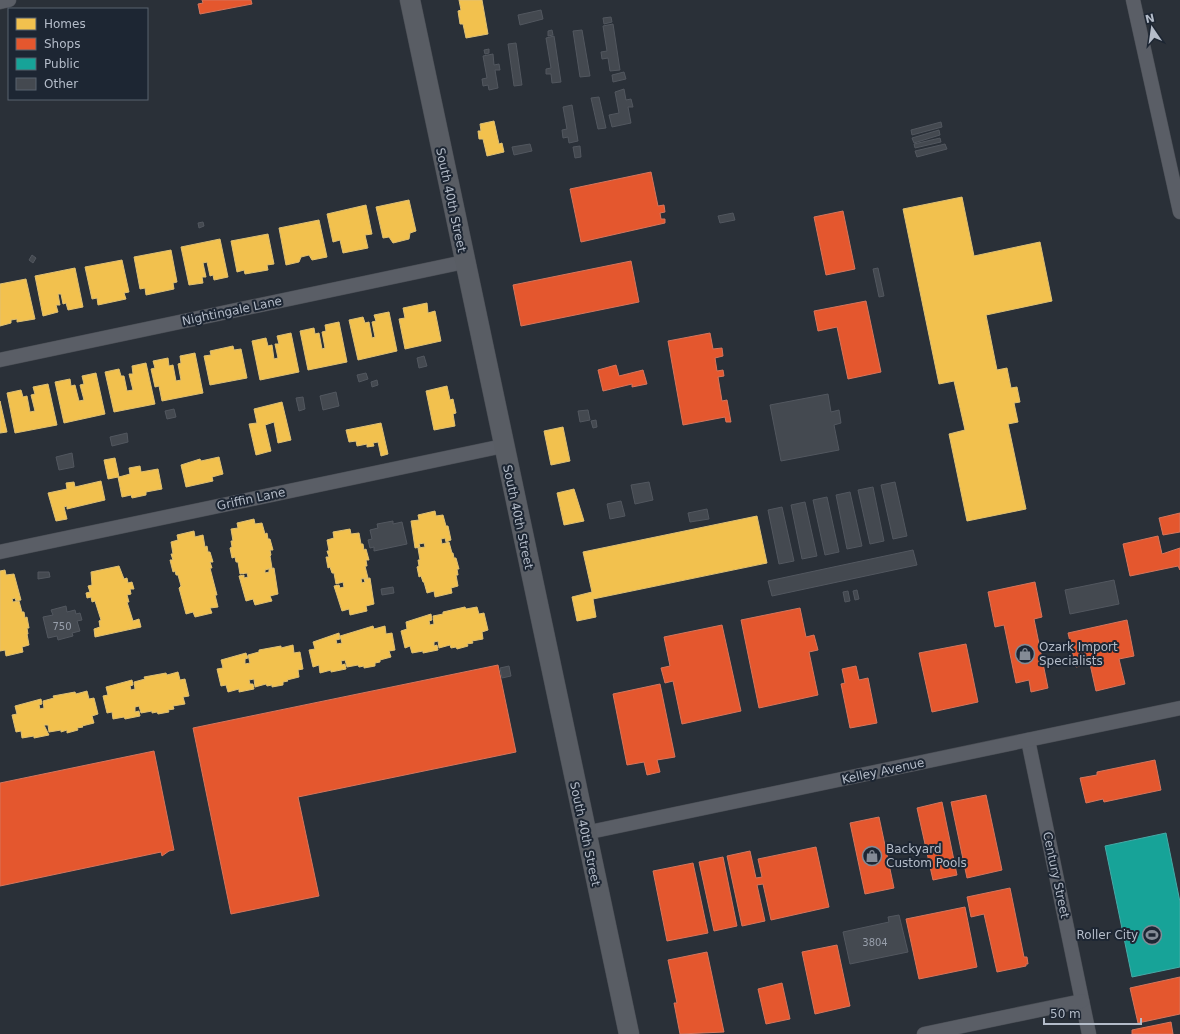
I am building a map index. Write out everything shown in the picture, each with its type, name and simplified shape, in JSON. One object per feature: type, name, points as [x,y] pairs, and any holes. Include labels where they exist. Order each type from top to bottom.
[{"type":"street","points":[[0,2],[9,0]]},
{"type":"street","name":"South 40th Street","points":[[410,0],[464,262],[629,1034]]},
{"type":"street","points":[[1133,0],[1180,212]]},
{"type":"street","name":"Nightingale Lane","points":[[0,360],[464,262]]},
{"type":"street","name":"Griffin Lane","points":[[0,552],[503,446]]},
{"type":"street","name":"Kelley Avenue","points":[[585,833],[1180,708]]},
{"type":"street","name":"Century Street","points":[[1028,740],[1089,1034]]},
{"type":"street","points":[[924,1034],[1082,1000]]},
{"type":"building: Homes","points":[[459,0],[482,0],[488,34],[466,38],[463,24],[460,24],[458,11],[461,10]]},
{"type":"building: Homes","points":[[494,121],[499,144],[502,143],[504,152],[487,156],[483,139],[479,139],[478,131],[481,131],[480,124]]},
{"type":"building: Homes","points":[[962,197],[974,256],[1040,242],[1052,301],[986,315],[997,370],[1007,368],[1011,388],[1017,387],[1020,402],[1014,403],[1018,422],[1008,424],[1026,509],[967,521],[949,434],[965,430],[954,381],[939,384],[903,209]]},
{"type":"building: Homes","points":[[409,200],[416,231],[410,233],[409,239],[393,243],[389,237],[383,238],[376,207]]},
{"type":"building: Homes","points":[[366,205],[372,234],[365,235],[368,248],[343,253],[340,240],[333,242],[327,214]]},
{"type":"building: Homes","points":[[319,220],[327,257],[312,260],[309,255],[301,257],[299,262],[286,265],[279,228]]},
{"type":"building: Homes","points":[[268,234],[274,264],[267,265],[268,270],[245,274],[244,270],[237,272],[231,241]]},
{"type":"building: Homes","points":[[220,239],[228,277],[214,280],[213,275],[210,276],[207,262],[203,263],[206,277],[202,277],[203,283],[189,285],[181,247]]},
{"type":"building: Homes","points":[[171,250],[177,282],[173,283],[174,289],[146,295],[145,288],[140,289],[134,257]]},
{"type":"building: Homes","points":[[122,260],[129,292],[124,293],[126,299],[98,305],[97,298],[92,299],[85,267]]},
{"type":"building: Homes","points":[[75,268],[83,307],[68,310],[66,303],[63,304],[61,294],[58,294],[60,305],[56,305],[58,312],[43,316],[35,276]]},
{"type":"building: Homes","points":[[26,279],[35,319],[17,322],[17,319],[11,320],[11,323],[0,326],[0,284]]},
{"type":"building: Homes","points":[[427,303],[428,313],[435,311],[441,341],[405,349],[399,319],[405,318],[403,308]]},
{"type":"building: Homes","points":[[389,312],[397,351],[358,360],[349,320],[363,317],[365,323],[369,322],[372,338],[375,337],[372,322],[376,321],[374,315]]},
{"type":"building: Homes","points":[[339,322],[347,362],[308,370],[300,331],[314,328],[315,334],[319,333],[322,349],[325,348],[322,332],[326,331],[325,325]]},
{"type":"building: Homes","points":[[291,333],[299,372],[260,380],[252,341],[266,338],[268,346],[272,345],[274,359],[278,358],[275,344],[279,344],[277,336]]},
{"type":"building: Homes","points":[[233,346],[234,350],[241,349],[247,378],[210,385],[204,356],[211,355],[210,351]]},
{"type":"building: Homes","points":[[195,353],[203,393],[162,401],[159,386],[155,387],[151,369],[155,368],[153,361],[168,358],[169,366],[173,365],[176,381],[181,380],[178,364],[181,363],[180,356]]},
{"type":"building: Homes","points":[[146,363],[155,404],[114,412],[105,372],[119,369],[121,376],[124,376],[127,391],[133,390],[129,374],[133,374],[132,366]]},
{"type":"building: Homes","points":[[96,373],[105,414],[64,423],[55,382],[70,379],[71,386],[75,385],[79,401],[84,400],[80,385],[84,384],[82,376]]},
{"type":"building: Homes","points":[[48,384],[57,425],[15,433],[7,393],[21,390],[23,397],[27,396],[30,412],[35,411],[31,395],[35,394],[33,387]]},
{"type":"building: Homes","points":[[447,386],[450,400],[453,399],[456,413],[453,414],[455,426],[434,430],[426,391]]},
{"type":"building: Homes","points":[[0,401],[7,432],[0,433]]},
{"type":"building: Homes","points":[[282,402],[291,440],[278,443],[274,422],[265,425],[271,451],[256,455],[249,424],[257,423],[254,409]]},
{"type":"building: Homes","points":[[381,423],[388,454],[381,456],[378,442],[373,443],[374,446],[367,447],[367,444],[357,446],[356,441],[349,442],[346,430]]},
{"type":"building: Homes","points":[[563,427],[570,461],[551,465],[544,431]]},
{"type":"building: Homes","points":[[219,457],[223,474],[212,477],[213,481],[186,487],[181,465],[200,459],[201,461]]},
{"type":"building: Homes","points":[[115,458],[119,477],[130,474],[129,468],[140,466],[141,472],[158,469],[162,489],[146,492],[146,495],[132,498],[131,495],[122,497],[118,477],[108,479],[104,460]]},
{"type":"building: Homes","points":[[101,481],[105,500],[67,509],[67,506],[64,507],[67,519],[56,521],[48,493],[67,489],[66,483],[74,482],[75,487]]},
{"type":"building: Homes","points":[[574,489],[584,521],[564,525],[557,493]]},
{"type":"building: Homes","points":[[435,511],[436,516],[443,515],[446,526],[448,526],[451,540],[446,542],[445,538],[441,539],[442,544],[449,542],[459,569],[457,569],[458,575],[456,575],[458,586],[451,588],[452,593],[435,597],[434,591],[427,593],[421,576],[419,577],[417,567],[419,566],[418,560],[420,560],[418,548],[425,547],[424,543],[419,544],[420,547],[415,548],[411,521],[419,520],[418,515]]},
{"type":"building: Homes","points":[[757,516],[767,563],[593,599],[596,617],[577,621],[572,597],[592,592],[583,552]]},
{"type":"building: Homes","points":[[254,519],[255,524],[262,523],[265,534],[267,533],[268,539],[270,539],[273,550],[270,550],[272,568],[265,570],[265,573],[269,572],[269,569],[274,568],[278,594],[270,596],[272,601],[255,605],[253,599],[246,601],[239,576],[244,575],[244,578],[248,577],[247,573],[240,574],[238,562],[236,562],[235,557],[232,558],[230,548],[232,547],[231,541],[233,541],[231,529],[238,528],[237,523]]},
{"type":"building: Homes","points":[[350,529],[351,534],[359,533],[361,544],[363,544],[364,550],[366,549],[369,560],[366,560],[367,566],[365,566],[368,578],[361,579],[362,583],[365,582],[364,579],[370,578],[374,604],[366,606],[367,611],[350,615],[349,609],[342,611],[334,586],[339,585],[340,588],[344,587],[343,582],[336,584],[334,573],[332,573],[330,567],[328,568],[326,557],[329,557],[327,551],[329,551],[327,540],[334,538],[333,532]]},
{"type":"building: Homes","points":[[194,531],[195,537],[203,535],[205,547],[207,546],[208,552],[210,552],[213,562],[210,562],[212,568],[210,568],[217,595],[215,595],[218,607],[210,608],[212,613],[195,617],[193,612],[186,614],[179,588],[181,586],[178,575],[176,575],[175,571],[173,572],[170,560],[173,560],[171,554],[173,554],[171,542],[178,540],[177,535]]},
{"type":"building: Homes","points":[[119,566],[124,579],[127,578],[128,583],[132,582],[134,589],[130,589],[131,594],[127,595],[129,602],[127,602],[133,621],[139,619],[141,627],[95,637],[94,629],[100,627],[99,621],[101,620],[95,601],[92,602],[91,597],[87,598],[86,593],[90,592],[88,586],[92,585],[91,572]]},
{"type":"building: Homes","points":[[5,570],[6,575],[14,574],[21,600],[16,601],[15,598],[12,599],[13,602],[19,601],[25,618],[27,617],[29,628],[27,628],[27,634],[29,645],[22,647],[23,652],[6,656],[5,650],[0,651],[0,571]]},
{"type":"building: Homes","points":[[465,607],[466,609],[477,607],[479,614],[484,613],[488,630],[482,632],[483,639],[472,641],[473,643],[467,644],[468,646],[457,649],[456,647],[451,648],[450,645],[439,648],[438,641],[434,642],[434,646],[437,645],[438,650],[423,653],[423,651],[412,653],[410,646],[405,648],[401,631],[407,629],[406,622],[431,614],[432,620],[429,621],[430,625],[434,624],[433,616]]},
{"type":"building: Homes","points":[[373,626],[374,629],[385,626],[386,634],[392,633],[395,650],[389,651],[391,657],[380,660],[380,662],[375,663],[375,666],[364,668],[364,666],[359,667],[358,665],[347,667],[345,660],[341,661],[342,665],[345,664],[346,669],[331,672],[331,670],[320,673],[319,665],[313,667],[309,650],[315,649],[313,642],[339,633],[340,639],[336,640],[337,644],[342,643],[340,636]]},
{"type":"building: Homes","points":[[293,645],[294,653],[300,652],[303,669],[298,670],[299,677],[283,682],[283,685],[272,687],[272,685],[267,686],[266,684],[255,687],[254,679],[249,680],[250,684],[253,684],[254,689],[239,692],[239,689],[228,692],[226,685],[221,686],[217,669],[223,668],[221,660],[246,653],[248,658],[245,659],[245,664],[250,663],[248,655],[259,652],[259,650],[281,646],[281,648]]},
{"type":"building: Homes","points":[[178,672],[180,680],[185,679],[189,696],[183,697],[185,704],[173,706],[174,709],[168,710],[169,712],[158,714],[157,712],[152,713],[152,711],[141,713],[139,706],[135,707],[135,712],[139,711],[140,716],[125,719],[124,717],[113,719],[112,712],[107,713],[103,696],[108,695],[106,687],[132,680],[133,685],[130,686],[131,690],[135,689],[134,682],[145,679],[144,677],[166,673],[167,675]]},
{"type":"building: Homes","points":[[87,691],[89,699],[94,698],[98,714],[92,716],[94,723],[82,726],[83,727],[77,728],[78,730],[67,733],[67,730],[61,732],[61,730],[49,732],[48,725],[44,725],[49,735],[34,738],[34,736],[22,738],[21,731],[16,732],[12,715],[17,714],[15,706],[41,699],[42,704],[39,705],[40,709],[44,708],[43,701],[54,698],[53,696],[75,692],[76,694]]},
{"type":"building: Shops","points":[[202,0],[251,0],[252,4],[200,14],[198,4],[203,3]]},
{"type":"building: Shops","points":[[651,172],[658,206],[664,205],[665,212],[660,213],[661,219],[665,219],[665,223],[581,242],[570,189]]},
{"type":"building: Shops","points":[[843,211],[855,269],[826,275],[814,217]]},
{"type":"building: Shops","points":[[631,261],[639,302],[521,326],[513,285]]},
{"type":"building: Shops","points":[[866,301],[881,372],[848,379],[837,327],[818,331],[814,311]]},
{"type":"building: Shops","points":[[710,333],[713,349],[722,348],[723,356],[715,358],[717,371],[723,370],[724,376],[718,377],[722,401],[727,400],[731,422],[726,422],[725,417],[683,425],[668,341]]},
{"type":"building: Shops","points":[[616,365],[619,376],[643,370],[647,384],[632,387],[632,384],[603,391],[598,370]]},
{"type":"building: Shops","points":[[1180,513],[1180,532],[1163,535],[1159,518]]},
{"type":"building: Shops","points":[[1158,536],[1162,554],[1180,548],[1180,570],[1178,566],[1130,576],[1123,544]]},
{"type":"building: Shops","name":"Ozark Import Specialists","points":[[1035,582],[1042,617],[1034,619],[1048,688],[1031,692],[1029,680],[1016,683],[1004,625],[995,627],[988,592]]},
{"type":"building: Shops","points":[[800,608],[806,637],[814,635],[818,650],[809,652],[818,695],[759,708],[741,620]]},
{"type":"building: Shops","points":[[1127,620],[1134,656],[1119,659],[1125,684],[1096,691],[1090,664],[1076,667],[1068,633]]},
{"type":"building: Shops","points":[[722,625],[741,711],[682,724],[673,681],[665,683],[661,668],[670,666],[664,637]]},
{"type":"building: Shops","points":[[966,644],[978,702],[932,712],[919,653]]},
{"type":"building: Shops","points":[[498,665],[516,752],[298,797],[319,896],[231,914],[193,728]]},
{"type":"building: Shops","points":[[856,666],[859,680],[868,678],[877,723],[850,728],[841,684],[845,683],[842,669]]},
{"type":"building: Shops","points":[[660,684],[675,757],[657,760],[660,772],[647,775],[644,762],[627,765],[613,694]]},
{"type":"building: Shops","points":[[154,751],[174,850],[169,851],[162,856],[161,852],[0,886],[0,783]]},
{"type":"building: Shops","points":[[1155,760],[1161,790],[1104,802],[1103,799],[1086,803],[1080,778],[1097,775],[1097,772]]},
{"type":"building: Shops","points":[[986,795],[1002,870],[967,878],[951,802]]},
{"type":"building: Shops","points":[[942,802],[957,875],[933,880],[917,808]]},
{"type":"building: Shops","name":"Backyard Custom Pools","points":[[879,817],[894,888],[865,894],[850,823]]},
{"type":"building: Shops","points":[[816,847],[829,907],[771,920],[763,884],[757,885],[765,921],[742,926],[727,856],[750,851],[756,878],[762,877],[758,859]]},
{"type":"building: Shops","points":[[723,857],[737,926],[714,931],[699,862]]},
{"type":"building: Shops","points":[[693,863],[708,933],[667,941],[653,871]]},
{"type":"building: Shops","points":[[1010,888],[1024,957],[1027,957],[1028,964],[1026,964],[1026,966],[997,972],[984,914],[971,917],[967,897]]},
{"type":"building: Shops","points":[[965,907],[977,967],[919,979],[906,919]]},
{"type":"building: Shops","points":[[837,945],[850,1006],[815,1014],[802,952]]},
{"type":"building: Shops","points":[[707,952],[724,1032],[680,1034],[674,1003],[677,1003],[668,960]]},
{"type":"building: Shops","points":[[1180,977],[1180,1014],[1138,1023],[1130,988]]},
{"type":"building: Shops","points":[[782,983],[790,1019],[766,1024],[758,989]]},
{"type":"building: Shops","points":[[1171,1022],[1173,1034],[1132,1034],[1132,1030]]},
{"type":"building: Public","name":"Roller City","points":[[1166,833],[1180,902],[1180,967],[1132,977],[1105,846]]},
{"type":"building: Other","points":[[541,10],[543,19],[520,25],[518,15]]},
{"type":"building: Other","points":[[611,17],[612,22],[604,24],[603,18]]},
{"type":"building: Other","points":[[613,24],[620,70],[610,71],[608,58],[602,59],[601,52],[607,51],[603,26]]},
{"type":"building: Other","points":[[552,30],[553,35],[548,36],[548,31]]},
{"type":"building: Other","points":[[582,30],[590,76],[580,77],[573,31]]},
{"type":"building: Other","points":[[554,36],[561,82],[552,83],[551,74],[546,74],[546,69],[551,68],[546,38]]},
{"type":"building: Other","points":[[516,43],[522,85],[514,86],[508,44]]},
{"type":"building: Other","points":[[489,49],[489,53],[485,54],[484,50]]},
{"type":"building: Other","points":[[493,54],[494,65],[499,64],[500,70],[495,70],[498,88],[489,90],[488,85],[483,86],[482,79],[487,78],[483,56]]},
{"type":"building: Other","points":[[624,72],[626,79],[613,82],[612,75]]},
{"type":"building: Other","points":[[624,89],[626,100],[631,99],[633,107],[628,107],[631,123],[612,127],[609,115],[619,113],[615,92]]},
{"type":"building: Other","points":[[599,97],[606,128],[598,129],[591,98]]},
{"type":"building: Other","points":[[572,105],[578,141],[569,143],[568,137],[563,138],[562,130],[567,129],[563,107]]},
{"type":"building: Other","points":[[941,122],[942,127],[912,135],[911,130]]},
{"type":"building: Other","points":[[939,130],[940,135],[914,143],[912,138]]},
{"type":"building: Other","points":[[940,138],[941,142],[915,148],[914,144]]},
{"type":"building: Other","points":[[530,144],[532,151],[514,155],[512,147]]},
{"type":"building: Other","points":[[945,144],[947,149],[917,157],[915,151]]},
{"type":"building: Other","points":[[580,146],[581,157],[575,158],[573,147]]},
{"type":"building: Other","points":[[733,213],[735,220],[720,223],[718,216]]},
{"type":"building: Other","points":[[203,222],[204,226],[199,228],[198,223]]},
{"type":"building: Other","points":[[32,255],[36,258],[33,263],[29,260]]},
{"type":"building: Other","points":[[878,268],[884,296],[879,297],[873,269]]},
{"type":"building: Other","points":[[424,356],[427,366],[419,368],[417,358]]},
{"type":"building: Other","points":[[366,373],[368,379],[359,382],[357,375]]},
{"type":"building: Other","points":[[377,380],[378,385],[372,387],[371,382]]},
{"type":"building: Other","points":[[336,392],[339,406],[323,410],[320,396]]},
{"type":"building: Other","points":[[828,394],[831,412],[839,410],[841,423],[834,425],[839,450],[781,461],[770,405]]},
{"type":"building: Other","points":[[303,397],[305,409],[299,411],[296,398]]},
{"type":"building: Other","points":[[174,409],[176,417],[167,419],[165,411]]},
{"type":"building: Other","points":[[588,410],[590,420],[580,422],[578,411]]},
{"type":"building: Other","points":[[596,420],[597,427],[593,428],[591,421]]},
{"type":"building: Other","points":[[127,433],[128,442],[112,446],[110,437]]},
{"type":"building: Other","points":[[72,453],[74,467],[59,470],[56,457]]},
{"type":"building: Other","points":[[649,482],[653,500],[635,504],[631,485]]},
{"type":"building: Other","points":[[895,482],[907,536],[893,539],[881,485]]},
{"type":"building: Other","points":[[873,487],[884,541],[870,544],[858,490]]},
{"type":"building: Other","points":[[850,492],[862,546],[847,549],[836,495]]},
{"type":"building: Other","points":[[827,497],[839,552],[825,555],[813,500]]},
{"type":"building: Other","points":[[621,501],[625,516],[610,519],[607,504]]},
{"type":"building: Other","points":[[805,502],[817,556],[802,559],[791,505]]},
{"type":"building: Other","points":[[782,507],[794,561],[779,564],[768,510]]},
{"type":"building: Other","points":[[707,509],[709,519],[690,522],[688,513]]},
{"type":"building: Other","points":[[393,521],[393,524],[402,522],[407,544],[374,551],[374,547],[370,548],[368,540],[372,539],[370,530],[378,528],[377,524]]},
{"type":"building: Other","points":[[913,550],[917,565],[772,596],[768,581]]},
{"type":"building: Other","points":[[38,572],[49,572],[50,577],[38,579]]},
{"type":"building: Other","points":[[1114,580],[1119,604],[1070,614],[1065,590]]},
{"type":"building: Other","points":[[393,587],[394,593],[382,595],[381,589]]},
{"type":"building: Other","points":[[857,590],[859,599],[855,600],[853,591]]},
{"type":"building: Other","points":[[848,591],[850,601],[845,602],[843,592]]},
{"type":"building: Other","points":[[66,606],[67,612],[75,610],[76,614],[80,613],[82,620],[77,621],[80,631],[72,633],[73,636],[58,640],[57,636],[48,638],[43,617],[53,615],[51,610]]},
{"type":"building: Other","points":[[509,666],[511,676],[502,678],[500,668]]},
{"type":"building: Other","points":[[899,915],[908,952],[850,964],[843,932],[889,922],[888,917]]},
{"type":"place","name":"Ozark Import Specialists","points":[[1025,654]]},
{"type":"place","name":"Backyard Custom Pools","points":[[872,856]]},
{"type":"place","name":"Roller City","points":[[1152,935]]}]
